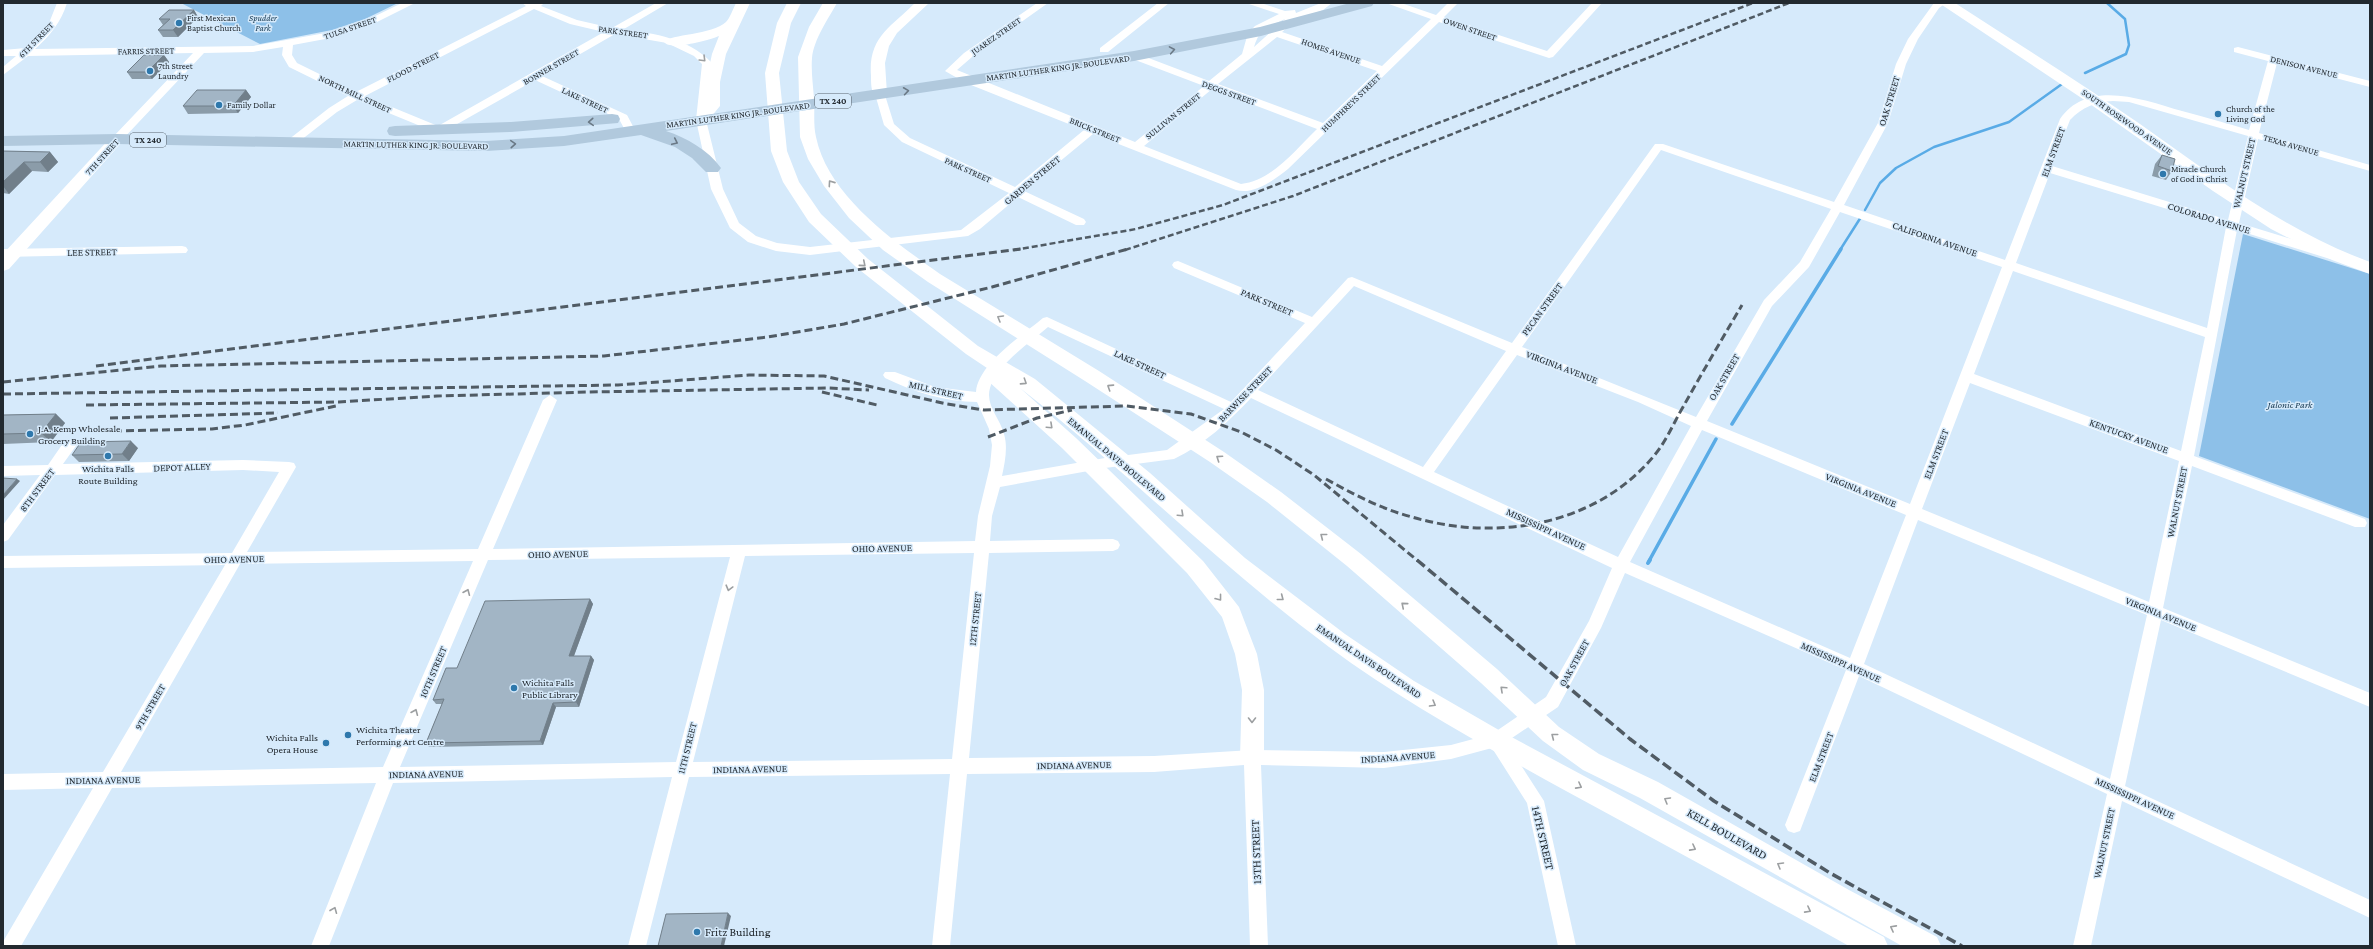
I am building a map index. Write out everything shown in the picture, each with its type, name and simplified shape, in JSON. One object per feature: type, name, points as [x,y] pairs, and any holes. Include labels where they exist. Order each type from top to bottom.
[{"type":"main road","points":[[705,111],[719,54],[731,25],[743,3]]},
{"type":"main road","points":[[781,42],[784,23],[794,3]]},
{"type":"main road","points":[[781,42],[803,3]]},
{"type":"main road","points":[[830,3],[809,44],[804,69],[808,137],[816,159],[830,183],[855,214],[889,246],[934,278],[1027,334],[1217,457],[1274,497],[1354,560],[1532,716]]},
{"type":"main road","points":[[804,69],[823,32],[843,3]]},
{"type":"main road","name":"MARTIN LUTHER KING JR. BOULEVARD","points":[[880,89],[950,71],[1104,50],[1228,26],[1268,30],[1301,5],[1315,3]]},
{"type":"main road","points":[[1336,3],[1365,4]]},
{"type":"main road","name":"SOUTH ROSEWOOD AVENUE","points":[[1946,3],[2096,100],[2237,199],[2296,235],[2351,262]]},
{"type":"main road","points":[[880,89],[877,64],[880,48],[901,21],[922,4]]},
{"type":"main road","name":"MARTIN LUTHER KING JR. BOULEVARD","points":[[3,141],[117,139],[292,142],[391,146],[486,146],[564,141],[630,125],[705,111],[880,89],[970,81],[1134,56],[1268,30],[1365,4]]},
{"type":"main road","points":[[670,42],[706,37],[731,25]]},
{"type":"main road","points":[[1228,26],[1248,26],[1268,30]]},
{"type":"main road","name":"EMANUAL DAVIS BOULEVARD","points":[[781,42],[772,73],[776,142],[791,182],[815,218],[862,263],[972,350],[1028,384],[1143,478],[1238,564],[1337,641],[1406,688],[1496,740]]},
{"type":"main road","name":"MARTIN LUTHER KING JR. BOULEVARD","points":[[292,142],[361,130],[439,130],[598,121],[630,125]]},
{"type":"main road","points":[[630,125],[655,133],[685,147],[702,157],[712,168]]},
{"type":"main road","name":"7TH STREET","points":[[3,265],[9,253],[117,139]]},
{"type":"main road","name":"COLORADO AVENUE","points":[[2351,262],[2370,268]]},
{"type":"main road","points":[[972,350],[990,372],[1069,443],[1195,567],[1230,612],[1246,654],[1253,690],[1252,758]]},
{"type":"main road","name":"KELL BOULEVARD","points":[[1532,716],[1551,734],[1591,762],[1649,790],[1833,895],[1928,946]]},
{"type":"main road","points":[[1496,740],[1875,946]]},
{"type":"street","name":"6TH STREET","points":[[3,72],[53,23],[62,3]]},
{"type":"street","name":"TULSA STREET","points":[[288,45],[348,30],[410,3]]},
{"type":"street","name":"BONNER STREET","points":[[439,130],[663,3]]},
{"type":"street","name":"JUAREZ STREET","points":[[950,71],[968,55],[1043,3]]},
{"type":"street","points":[[1104,50],[1164,3]]},
{"type":"street","name":"HOMES AVENUE","points":[[1251,3],[1268,30],[1385,70]]},
{"type":"street","name":"SULLIVAN STREET","points":[[1268,30],[1292,18],[1322,7],[1326,3]]},
{"type":"street","name":"OWEN STREET","points":[[1391,3],[1549,55],[1597,3]]},
{"type":"street","name":"HUMPHREYS STREET","points":[[1240,188],[1250,187],[1276,174],[1453,3]]},
{"type":"street","name":"OAK STREET","points":[[1496,740],[1552,702],[1596,623],[1621,565],[1698,423],[1759,316],[1768,303],[1805,264],[1838,206],[1883,123],[1900,64],[1913,39],[1936,6],[1941,3]]},
{"type":"street","name":"PARK STREET","points":[[533,4],[576,23],[614,31],[642,34],[670,42],[699,55],[707,64],[705,111]]},
{"type":"street","name":"FLOOD STREET","points":[[292,142],[333,110],[356,96],[533,4]]},
{"type":"street","name":"SULLIVAN STREET","points":[[1136,147],[1247,55],[1268,30],[1301,5]]},
{"type":"street","points":[[1247,55],[1268,30]]},
{"type":"street","name":"FARRIS STREET","points":[[3,53],[253,50],[288,45]]},
{"type":"street","name":"NORTH MILL STREET","points":[[288,45],[287,55],[293,65],[356,96],[439,130]]},
{"type":"street","name":"7TH STREET","points":[[117,139],[201,50]]},
{"type":"street","name":"DENISON AVENUE","points":[[2238,50],[2370,84]]},
{"type":"street","name":"DEGGS STREET","points":[[1134,56],[1210,86],[1325,128]]},
{"type":"street","name":"WALNUT STREET","points":[[2082,946],[2115,789],[2155,612],[2237,199],[2252,134],[2272,59]]},
{"type":"street","name":"BRICK STREET","points":[[950,71],[970,81],[1240,188]]},
{"type":"street","name":"LAKE STREET","points":[[534,76],[630,125]]},
{"type":"street","name":"PARK STREET","points":[[880,89],[888,125],[906,140],[1080,222]]},
{"type":"street","name":"TEXAS AVENUE","points":[[2096,100],[2110,98],[2130,99],[2370,168]]},
{"type":"street","name":"ELM STREET","points":[[1794,825],[1965,376],[2010,264],[2065,119],[2071,110],[2096,100]]},
{"type":"street","points":[[705,111],[712,168]]},
{"type":"street","name":"GARDEN STREET","points":[[712,168],[717,190],[734,225],[752,239],[776,247],[810,251],[941,237],[971,229],[1092,129]]},
{"type":"street","name":"CALIFORNIA AVENUE","points":[[1659,146],[2010,264],[2210,334]]},
{"type":"street","name":"PECAN STREET","points":[[1426,473],[1659,146]]},
{"type":"street","name":"COLORADO AVENUE","points":[[2047,168],[2351,262]]},
{"type":"street","name":"LEE STREET","points":[[9,253],[182,250]]},
{"type":"street","name":"PARK STREET","points":[[1178,265],[1313,322]]},
{"type":"street","name":"VIRGINIA AVENUE","points":[[1352,281],[1514,349],[1616,387],[1698,423],[2370,700]]},
{"type":"street","name":"BARWISE STREET","points":[[993,484],[1105,462],[1169,455],[1178,451],[1223,419],[1352,281]]},
{"type":"street","name":"LAKE STREET","points":[[1047,321],[1233,408]]},
{"type":"street","name":"12TH STREET","points":[[941,946],[985,516],[999,453],[998,434],[984,410],[983,397],[985,382],[1000,363],[1047,321]]},
{"type":"street","name":"MILL STREET","points":[[890,375],[906,383],[941,393],[963,398],[983,397]]},
{"type":"street","name":"KENTUCKY AVENUE","points":[[1965,376],[2360,523]]},
{"type":"street","name":"MISSISSIPPI AVENUE","points":[[1248,391],[1621,565],[1855,667],[2370,909]]},
{"type":"street","name":"10TH STREET","points":[[320,946],[388,775],[550,400]]},
{"type":"street","name":"8TH STREET","points":[[3,536],[71,444]]},
{"type":"street","name":"DEPOT ALLEY","points":[[3,471],[243,465],[289,467]]},
{"type":"street","name":"9TH STREET","points":[[11,946],[289,467]]},
{"type":"street","name":"OHIO AVENUE","points":[[3,562],[482,556],[1113,544]]},
{"type":"street","name":"11TH STREET","points":[[637,946],[681,770],[739,550]]},
{"type":"street","name":"INDIANA AVENUE","points":[[3,782],[681,770],[1154,764],[1252,758],[1384,760],[1436,755],[1496,740]]},
{"type":"street","name":"14TH STREET","points":[[1496,740],[1535,801],[1567,946]]},
{"type":"street","name":"13TH STREET","points":[[1252,758],[1259,946]]},
{"type":"green space","name":"Spudder Park","points":[[181,3],[398,3],[365,19],[332,30],[260,44]]},
{"type":"green space","name":"Jalonic Park","points":[[2243,234],[2370,274],[2370,519],[2199,456]]},
{"type":"building","points":[[169,10],[194,10],[173,30],[158,30],[170,19],[159,19]]},
{"type":"building","points":[[144,55],[164,55],[147,72],[127,72]]},
{"type":"building","points":[[197,90],[246,90],[233,106],[183,106]]},
{"type":"building","points":[[3,151],[50,152],[40,162],[24,162],[3,182]]},
{"type":"building","points":[[2162,155],[2175,159],[2172,171],[2158,166]]},
{"type":"building","points":[[56,414],[41,433],[3,434],[3,415]]},
{"type":"building","points":[[131,441],[122,454],[72,455],[81,442]]},
{"type":"building","points":[[3,478],[17,479],[3,495]]},
{"type":"building","name":"Wichita Falls Public Library","points":[[590,599],[569,656],[591,656],[576,702],[553,703],[540,741],[426,743],[444,699],[433,700],[446,668],[457,668],[485,601]]},
{"type":"building","name":"Fritz Building","points":[[728,913],[721,946],[658,946],[666,914]]},
{"type":"waterway","points":[[2085,73],[2126,54],[2129,45],[2125,19],[2107,3]]},
{"type":"waterway","points":[[1865,210],[1880,183],[1896,168],[1934,147],[2009,122],[2062,84]]},
{"type":"waterway","points":[[1840,250],[1861,217]]},
{"type":"waterway","points":[[1732,424],[1841,249]]},
{"type":"waterway","points":[[1649,561],[1716,439]]},
{"type":"railway","points":[[1017,250],[1136,229],[1223,205],[1753,3]]},
{"type":"railway","points":[[1125,250],[1293,196],[1789,3]]},
{"type":"railway","points":[[1017,250],[1021,249]]},
{"type":"railway","points":[[3,382],[161,366],[604,356],[768,337],[844,324],[992,287],[1128,249]]},
{"type":"railway","points":[[96,366],[1017,250]]},
{"type":"railway","points":[[1326,479],[1357,496],[1389,510],[1444,524],[1477,528],[1510,527],[1542,522],[1573,513],[1603,499],[1629,480],[1658,451],[1742,305]]},
{"type":"railway","points":[[3,394],[618,385],[749,375],[824,376],[947,404],[984,410],[1126,406],[1191,414],[1241,432],[1276,450],[1314,475],[1418,561]]},
{"type":"railway","points":[[86,405],[339,402],[437,396],[590,392],[828,388],[869,390]]},
{"type":"railway","points":[[822,392],[877,405]]},
{"type":"railway","points":[[114,431],[212,429],[245,425],[336,406]]},
{"type":"railway","points":[[988,437],[1037,418],[1072,410]]},
{"type":"railway","points":[[110,418],[278,413]]},
{"type":"railway","points":[[1417,560],[1630,739],[1714,801],[1830,873],[1962,946]]},
{"type":"place","name":"First Mexican Baptist Church","points":[[179,23]]},
{"type":"place","name":"7th Street Laundry","points":[[150,71]]},
{"type":"place","name":"Family Dollar","points":[[219,105]]},
{"type":"place","name":"Church of the Living God","points":[[2218,114]]},
{"type":"place","name":"Miracle Church of God in Christ","points":[[2163,174]]},
{"type":"place","name":"J.A. Kemp Wholesale Grocery Building","points":[[30,434]]},
{"type":"place","name":"Wichita Falls Route Building","points":[[108,456]]},
{"type":"place","name":"Wichita Falls Public Library","points":[[514,688]]},
{"type":"place","name":"Wichita Theater Performing Art Centre","points":[[348,735]]},
{"type":"place","name":"Wichita Falls Opera House","points":[[326,743]]},
{"type":"place","name":"Fritz Building","points":[[697,932]]}]
